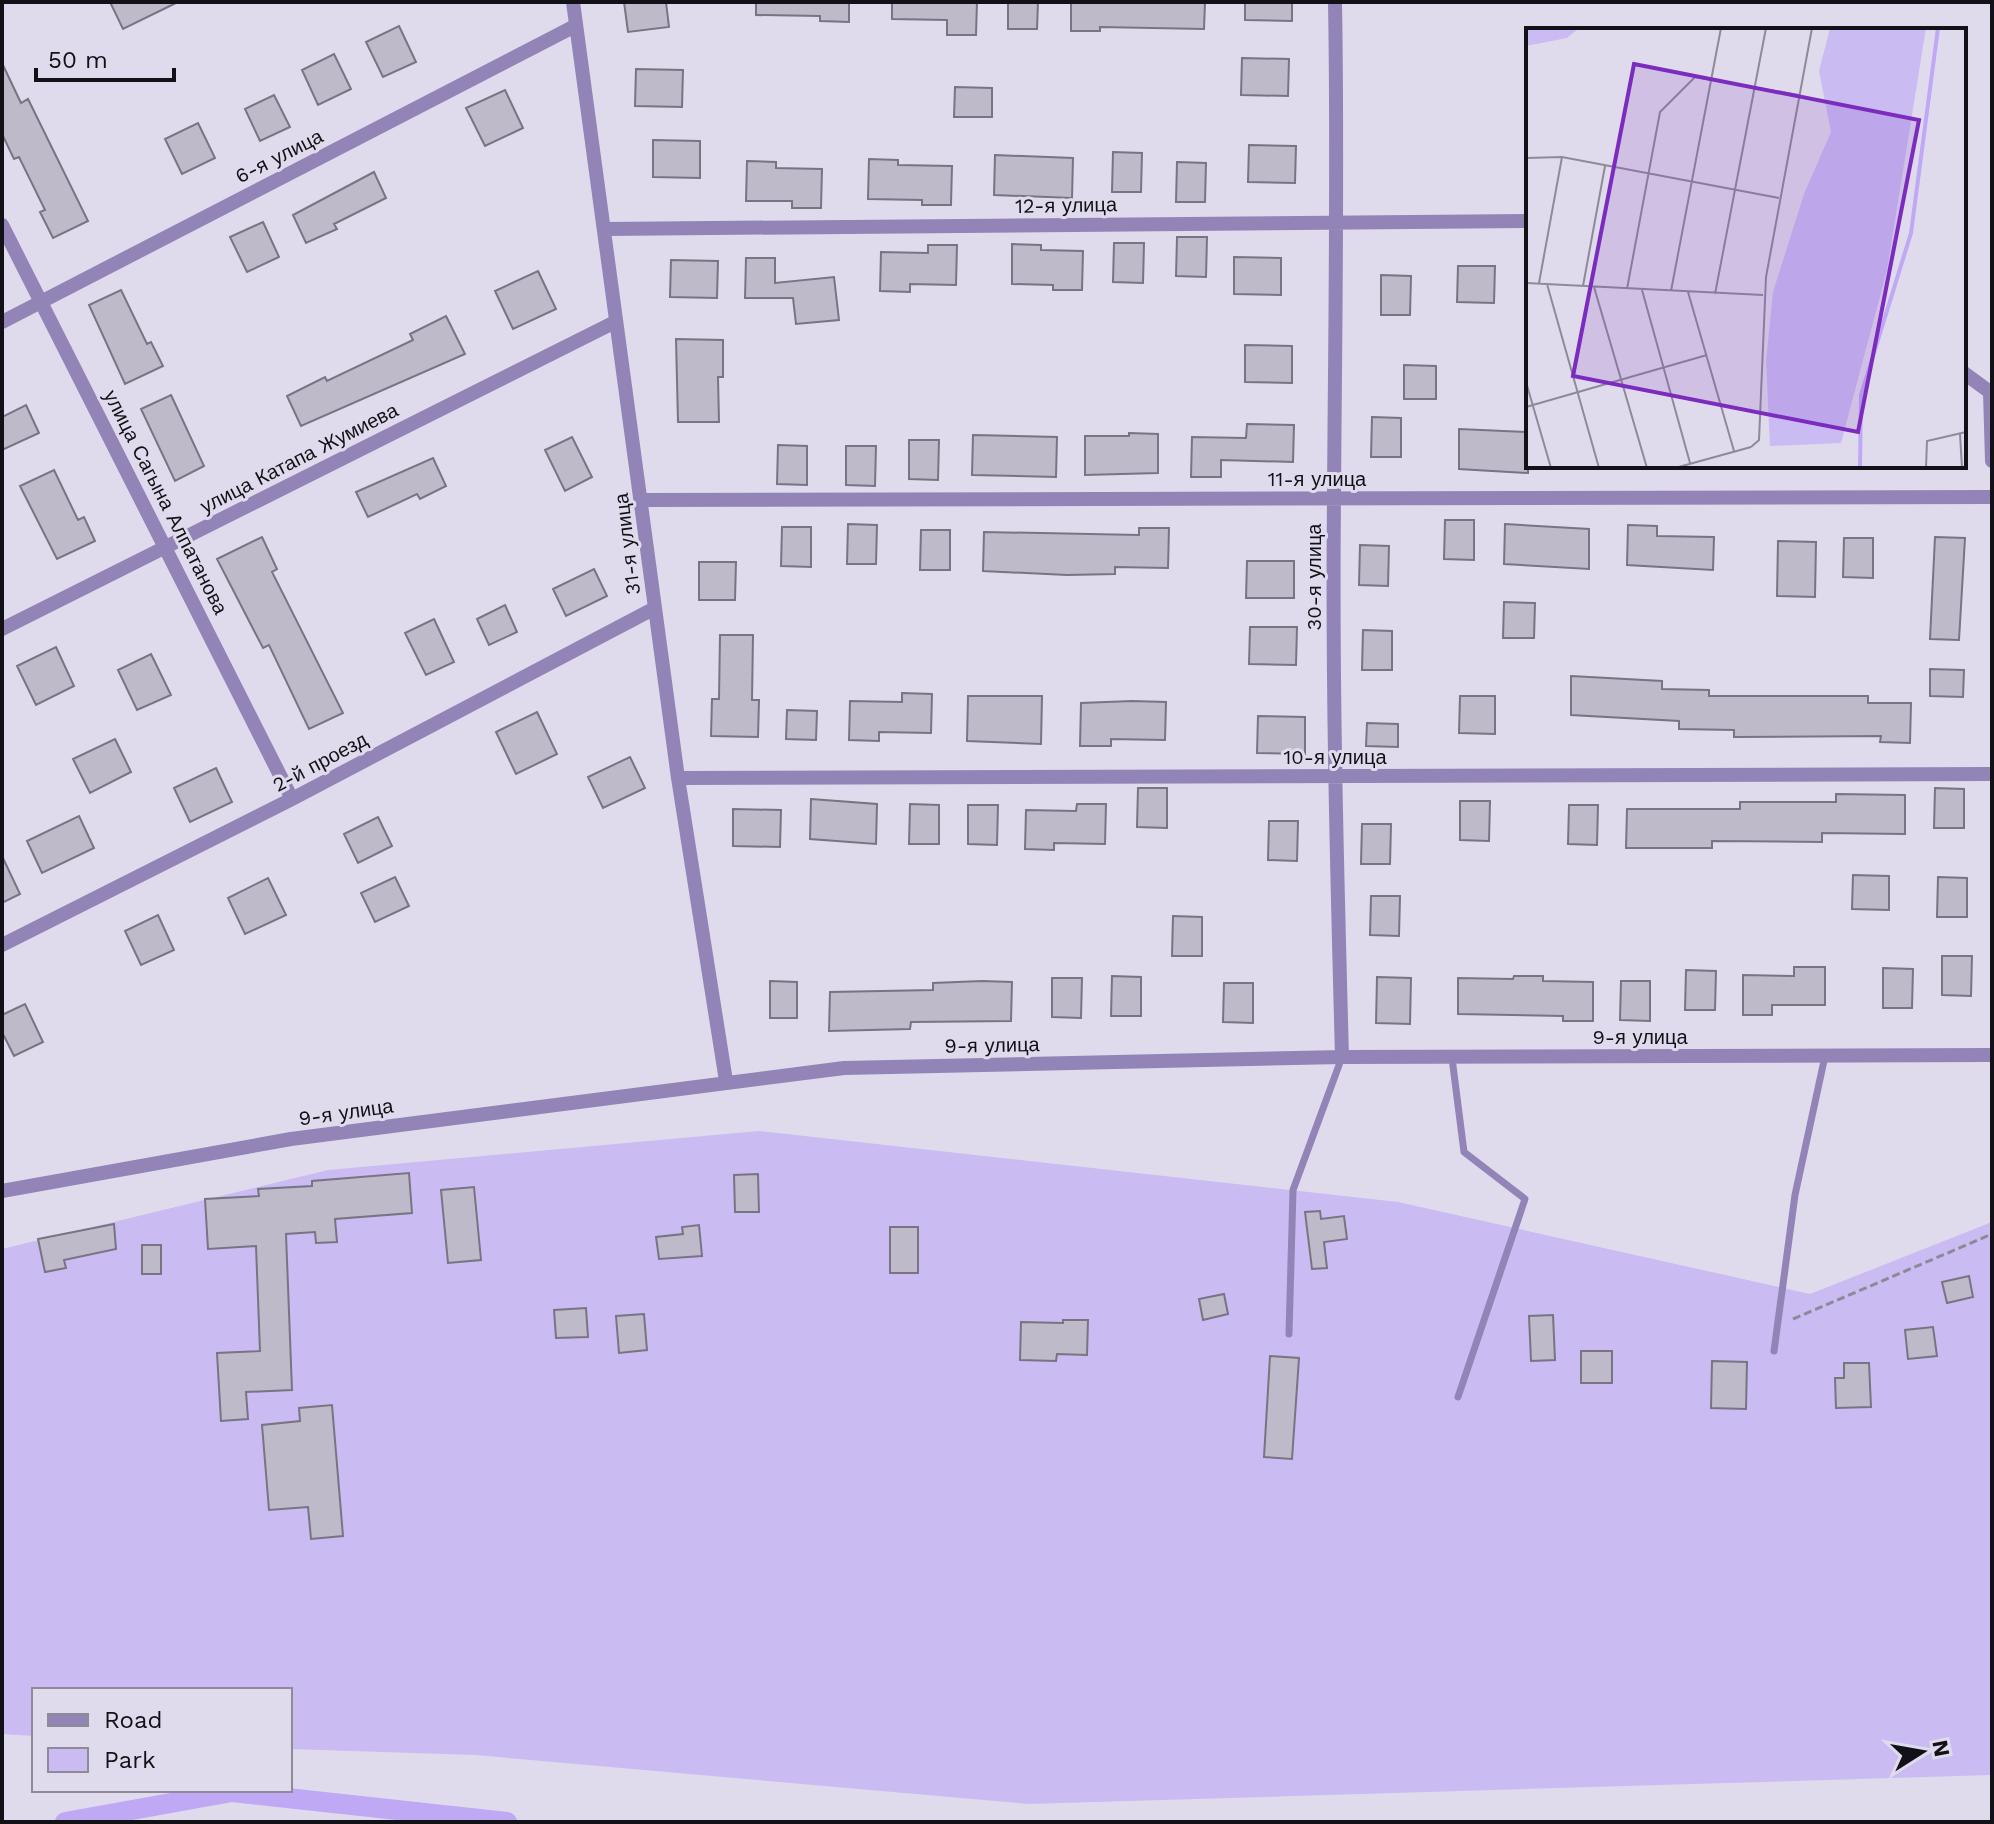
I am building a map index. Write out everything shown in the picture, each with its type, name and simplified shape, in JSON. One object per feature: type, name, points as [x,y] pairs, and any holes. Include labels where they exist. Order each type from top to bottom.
[{"type":"street","name":"31-я улица","points":[[573,2],[678,778],[726,1081]]},
{"type":"street","name":"30-я улица","points":[[1335,2],[1339,222],[1334,499],[1334,777],[1342,1057]]},
{"type":"street","name":"6-я улица","points":[[2,322],[575,26]]},
{"type":"street","name":"12-я улица","points":[[605,229],[1526,221]]},
{"type":"street","name":"улица Сагына Алпатанова","points":[[2,225],[167,546],[292,799]]},
{"type":"street","name":"улица Катапа Жумиева","points":[[2,629],[615,322]]},
{"type":"street","points":[[1966,374],[1990,392],[1992,461]]},
{"type":"street","name":"11-я улица","points":[[642,500],[1992,497]]},
{"type":"street","name":"2-й проезд","points":[[2,945],[292,799],[655,608]]},
{"type":"street","name":"10-я улица","points":[[678,778],[1992,774]]},
{"type":"street","name":"9-я улица","points":[[2,1191],[291,1139],[844,1068],[1342,1057],[1992,1055]]},
{"type":"lane","points":[[1774,1351],[1795,1195],[1825,1056]]},
{"type":"lane","points":[[1289,1334],[1293,1190],[1342,1057]]},
{"type":"lane","points":[[1452,1058],[1464,1152],[1525,1199],[1458,1397]]},
{"type":"path","points":[[1793,1319],[1992,1234]]},
{"type":"green space","points":[[759,1131],[1398,1202],[1810,1294],[1992,1222],[1992,1775],[1028,1804],[475,1755],[292,1749],[292,1688],[32,1688],[32,1736],[2,1734],[2,1249],[328,1170]]},
{"type":"building","points":[[110,2],[178,2],[123,29]]},
{"type":"building","points":[[624,2],[666,2],[669,27],[628,32]]},
{"type":"building","points":[[756,2],[849,2],[849,22],[820,21],[820,16],[756,15]]},
{"type":"building","points":[[892,2],[977,2],[976,35],[947,35],[947,20],[892,19]]},
{"type":"building","points":[[1008,2],[1038,2],[1037,29],[1008,29]]},
{"type":"building","points":[[1071,2],[1205,2],[1204,29],[1100,27],[1100,31],[1071,31]]},
{"type":"building","points":[[1245,2],[1292,2],[1292,21],[1245,20]]},
{"type":"building","points":[[399,26],[416,62],[383,77],[366,42]]},
{"type":"building","points":[[334,54],[351,89],[318,105],[302,70]]},
{"type":"building","points":[[1242,58],[1289,59],[1288,96],[1241,95]]},
{"type":"building","points":[[2,63],[21,103],[28,99],[88,221],[53,238],[40,212],[45,210],[19,157],[14,159],[2,134]]},
{"type":"building","points":[[636,69],[683,70],[682,107],[635,106]]},
{"type":"building","points":[[955,87],[992,88],[992,117],[954,117]]},
{"type":"building","points":[[505,90],[523,128],[485,146],[466,108]]},
{"type":"building","points":[[274,95],[290,127],[260,141],[245,109]]},
{"type":"building","points":[[198,123],[215,158],[182,174],[165,139]]},
{"type":"building","points":[[653,140],[700,141],[700,178],[653,177]]},
{"type":"building","points":[[1249,145],[1296,146],[1295,183],[1248,182]]},
{"type":"building","points":[[1113,152],[1142,153],[1141,192],[1112,192]]},
{"type":"building","points":[[995,155],[1073,158],[1072,198],[994,195]]},
{"type":"building","points":[[869,159],[898,160],[898,165],[952,166],[951,205],[922,205],[922,200],[868,199]]},
{"type":"building","points":[[747,161],[776,162],[776,168],[822,169],[821,208],[792,208],[792,201],[746,201]]},
{"type":"building","points":[[1177,162],[1206,163],[1205,202],[1176,202]]},
{"type":"building","points":[[374,172],[386,198],[334,224],[337,229],[306,243],[293,215]]},
{"type":"building","points":[[263,222],[279,257],[247,272],[230,237]]},
{"type":"building","points":[[1177,237],[1207,237],[1206,277],[1176,276]]},
{"type":"building","points":[[1114,243],[1144,243],[1143,283],[1113,282]]},
{"type":"building","points":[[1012,244],[1041,245],[1041,250],[1083,251],[1082,290],[1053,290],[1053,285],[1012,284]]},
{"type":"building","points":[[928,245],[957,245],[956,285],[910,284],[910,292],[880,291],[881,252],[928,253]]},
{"type":"building","points":[[1234,257],[1281,258],[1281,295],[1234,294]]},
{"type":"building","points":[[746,258],[775,258],[775,283],[834,277],[839,320],[796,324],[793,298],[745,298]]},
{"type":"building","points":[[671,260],[718,261],[717,298],[670,297]]},
{"type":"building","points":[[1458,266],[1495,266],[1494,303],[1457,302]]},
{"type":"building","points":[[538,271],[556,309],[513,329],[495,291]]},
{"type":"building","points":[[1381,275],[1411,276],[1410,315],[1381,315]]},
{"type":"building","points":[[121,290],[147,344],[151,342],[163,366],[125,384],[89,305]]},
{"type":"building","points":[[446,316],[465,354],[301,426],[287,396],[325,377],[327,381],[413,340],[410,334]]},
{"type":"building","points":[[676,339],[723,340],[723,377],[718,377],[719,422],[678,422]]},
{"type":"building","points":[[1245,345],[1292,346],[1292,383],[1245,382]]},
{"type":"building","points":[[1404,365],[1436,366],[1436,399],[1404,399]]},
{"type":"building","points":[[171,395],[204,466],[175,481],[141,409]]},
{"type":"building","points":[[26,405],[39,433],[2,450],[2,417]]},
{"type":"building","points":[[1372,417],[1401,418],[1401,457],[1371,457]]},
{"type":"building","points":[[1247,424],[1294,425],[1293,462],[1221,460],[1221,477],[1191,477],[1192,437],[1246,438]]},
{"type":"building","points":[[1459,429],[1526,432],[1528,473],[1459,469]]},
{"type":"building","points":[[1129,433],[1158,434],[1158,473],[1085,475],[1085,436],[1129,436]]},
{"type":"building","points":[[973,435],[1057,437],[1056,477],[972,475]]},
{"type":"building","points":[[572,437],[592,477],[565,491],[545,450]]},
{"type":"building","points":[[909,440],[939,440],[938,480],[909,479]]},
{"type":"building","points":[[778,445],[807,446],[807,485],[777,484]]},
{"type":"building","points":[[846,446],[876,446],[875,486],[846,485]]},
{"type":"building","points":[[433,458],[446,486],[420,499],[417,494],[368,517],[356,492]]},
{"type":"building","points":[[54,470],[78,520],[84,517],[95,541],[57,559],[20,486]]},
{"type":"building","points":[[1445,520],[1474,520],[1474,560],[1444,559]]},
{"type":"building","points":[[848,524],[877,525],[876,564],[847,564]]},
{"type":"building","points":[[1505,524],[1589,529],[1589,569],[1504,564]]},
{"type":"building","points":[[1628,525],[1657,526],[1657,536],[1714,537],[1713,570],[1627,565]]},
{"type":"building","points":[[782,527],[811,527],[811,567],[781,566]]},
{"type":"building","points":[[1139,528],[1169,528],[1168,568],[1115,567],[1115,574],[1067,575],[983,571],[984,532],[1139,535]]},
{"type":"building","points":[[921,530],[950,530],[950,570],[920,570]]},
{"type":"building","points":[[262,537],[277,569],[272,572],[343,713],[309,729],[269,645],[263,648],[217,559]]},
{"type":"building","points":[[1935,537],[1965,538],[1959,640],[1930,639]]},
{"type":"building","points":[[1844,538],[1873,538],[1873,578],[1843,577]]},
{"type":"building","points":[[1778,541],[1816,542],[1815,597],[1777,596]]},
{"type":"building","points":[[1360,545],[1389,546],[1388,586],[1359,585]]},
{"type":"building","points":[[1247,561],[1294,561],[1294,598],[1246,598]]},
{"type":"building","points":[[699,562],[736,562],[735,600],[699,600]]},
{"type":"building","points":[[594,569],[607,596],[566,616],[553,589]]},
{"type":"building","points":[[1504,602],[1535,603],[1534,638],[1503,638]]},
{"type":"building","points":[[505,605],[517,632],[489,645],[477,619]]},
{"type":"building","points":[[434,619],[454,662],[426,675],[405,633]]},
{"type":"building","points":[[1250,627],[1297,627],[1296,665],[1249,664]]},
{"type":"building","points":[[1363,630],[1392,631],[1392,670],[1362,670]]},
{"type":"building","points":[[720,635],[753,635],[752,700],[759,700],[758,737],[711,736],[712,699],[719,699]]},
{"type":"building","points":[[56,647],[74,686],[36,705],[17,666]]},
{"type":"building","points":[[151,654],[171,695],[137,710],[118,670]]},
{"type":"building","points":[[1930,669],[1964,670],[1963,697],[1930,696]]},
{"type":"building","points":[[1571,676],[1662,681],[1662,689],[1709,690],[1709,696],[1868,696],[1868,703],[1911,703],[1910,743],[1880,742],[1881,736],[1734,737],[1734,730],[1679,729],[1679,721],[1571,715]]},
{"type":"building","points":[[902,693],[932,694],[931,733],[879,732],[879,741],[849,740],[850,701],[902,702]]},
{"type":"building","points":[[968,696],[1042,696],[1041,744],[967,741]]},
{"type":"building","points":[[1460,696],[1495,696],[1495,734],[1459,733]]},
{"type":"building","points":[[1166,702],[1165,740],[1111,739],[1111,746],[1080,746],[1081,703]]},
{"type":"building","points":[[787,710],[817,711],[816,740],[786,739]]},
{"type":"building","points":[[537,712],[557,754],[516,774],[496,732]]},
{"type":"building","points":[[1258,716],[1305,717],[1305,754],[1257,753]]},
{"type":"building","points":[[1367,723],[1398,724],[1398,747],[1366,746]]},
{"type":"building","points":[[115,739],[131,772],[90,793],[73,759]]},
{"type":"building","points":[[630,757],[645,788],[603,808],[588,777]]},
{"type":"building","points":[[216,768],[232,802],[190,822],[174,788]]},
{"type":"building","points":[[1138,788],[1167,788],[1167,828],[1137,827]]},
{"type":"building","points":[[1935,788],[1964,789],[1964,828],[1934,828]]},
{"type":"building","points":[[1836,794],[1905,795],[1905,834],[1822,833],[1822,842],[1712,841],[1712,848],[1626,848],[1627,809],[1740,809],[1740,802],[1836,802]]},
{"type":"building","points":[[811,799],[877,804],[876,844],[810,839]]},
{"type":"building","points":[[1460,801],[1490,801],[1489,841],[1460,840]]},
{"type":"building","points":[[910,804],[939,805],[939,844],[909,844]]},
{"type":"building","points":[[1077,804],[1106,804],[1105,844],[1054,843],[1054,850],[1025,849],[1026,810],[1076,811]]},
{"type":"building","points":[[968,805],[998,805],[997,845],[968,844]]},
{"type":"building","points":[[1569,805],[1598,805],[1597,845],[1568,844]]},
{"type":"building","points":[[733,809],[781,810],[780,847],[733,846]]},
{"type":"building","points":[[79,816],[94,848],[42,873],[27,841]]},
{"type":"building","points":[[378,817],[392,846],[358,863],[344,834]]},
{"type":"building","points":[[1269,821],[1298,821],[1297,861],[1268,860]]},
{"type":"building","points":[[1362,824],[1391,824],[1390,864],[1361,864]]},
{"type":"building","points":[[2,856],[20,894],[2,903]]},
{"type":"building","points":[[1853,875],[1889,876],[1889,910],[1852,909]]},
{"type":"building","points":[[395,877],[409,906],[375,922],[361,893]]},
{"type":"building","points":[[1938,877],[1967,878],[1967,917],[1937,917]]},
{"type":"building","points":[[268,878],[286,915],[245,934],[228,898]]},
{"type":"building","points":[[1371,896],[1400,896],[1399,936],[1370,935]]},
{"type":"building","points":[[158,915],[174,950],[141,965],[125,931]]},
{"type":"building","points":[[1173,916],[1202,917],[1202,956],[1172,956]]},
{"type":"building","points":[[1942,956],[1972,956],[1971,996],[1942,995]]},
{"type":"building","points":[[1794,967],[1825,967],[1825,1005],[1772,1005],[1772,1015],[1743,1015],[1743,975],[1794,976]]},
{"type":"building","points":[[1883,968],[1913,969],[1912,1008],[1883,1008]]},
{"type":"building","points":[[1686,970],[1716,971],[1715,1010],[1685,1010]]},
{"type":"building","points":[[1112,976],[1141,977],[1141,1016],[1111,1016]]},
{"type":"building","points":[[1514,976],[1543,976],[1543,981],[1593,982],[1593,1021],[1563,1021],[1563,1016],[1458,1014],[1458,978],[1513,979]]},
{"type":"building","points":[[1377,977],[1411,978],[1410,1024],[1376,1023]]},
{"type":"building","points":[[1052,978],[1082,978],[1081,1018],[1052,1017]]},
{"type":"building","points":[[770,981],[797,982],[797,1018],[770,1018]]},
{"type":"building","points":[[1621,981],[1650,981],[1650,1021],[1620,1020]]},
{"type":"building","points":[[1012,982],[1011,1021],[911,1022],[910,1029],[829,1031],[830,992],[933,990],[933,983]]},
{"type":"building","points":[[1224,983],[1253,983],[1253,1023],[1223,1022]]},
{"type":"building","points":[[25,1004],[43,1042],[14,1056],[2,1032],[2,1015]]},
{"type":"building","points":[[409,1173],[412,1213],[335,1219],[337,1242],[316,1243],[315,1232],[286,1234],[292,1390],[246,1392],[248,1419],[221,1421],[217,1353],[260,1351],[256,1246],[208,1249],[205,1199],[259,1196],[258,1189],[312,1186],[312,1181]]},
{"type":"building","points":[[758,1174],[759,1212],[735,1212],[734,1175]]},
{"type":"building","points":[[474,1187],[481,1260],[448,1263],[441,1190]]},
{"type":"building","points":[[1320,1211],[1321,1219],[1344,1216],[1347,1239],[1324,1242],[1327,1268],[1312,1269],[1305,1212]]},
{"type":"building","points":[[114,1224],[116,1249],[64,1260],[66,1268],[45,1272],[38,1239]]},
{"type":"building","points":[[699,1225],[702,1256],[659,1259],[656,1237],[683,1234],[682,1227]]},
{"type":"building","points":[[890,1227],[918,1227],[918,1273],[890,1273]]},
{"type":"building","points":[[142,1245],[161,1245],[161,1274],[142,1274]]},
{"type":"building","points":[[1969,1276],[1973,1297],[1947,1303],[1942,1282]]},
{"type":"building","points":[[1224,1294],[1228,1314],[1203,1320],[1199,1299]]},
{"type":"building","points":[[586,1308],[588,1337],[556,1338],[554,1310]]},
{"type":"building","points":[[644,1314],[647,1350],[619,1353],[616,1316]]},
{"type":"building","points":[[1553,1315],[1555,1360],[1531,1361],[1529,1316]]},
{"type":"building","points":[[1063,1320],[1088,1320],[1087,1355],[1057,1354],[1056,1361],[1020,1360],[1021,1322],[1063,1323]]},
{"type":"building","points":[[1933,1327],[1937,1356],[1908,1359],[1905,1330]]},
{"type":"building","points":[[1581,1351],[1612,1351],[1612,1383],[1581,1383]]},
{"type":"building","points":[[1270,1356],[1299,1358],[1292,1459],[1264,1457]]},
{"type":"building","points":[[1712,1361],[1747,1362],[1746,1409],[1711,1408]]},
{"type":"building","points":[[1844,1363],[1869,1363],[1871,1407],[1836,1408],[1835,1378],[1844,1378]]},
{"type":"building","points":[[332,1405],[343,1536],[311,1539],[308,1507],[269,1510],[262,1425],[300,1421],[299,1408]]},
{"type":"waterway","points":[[65,1822],[232,1792],[507,1822]]}]
